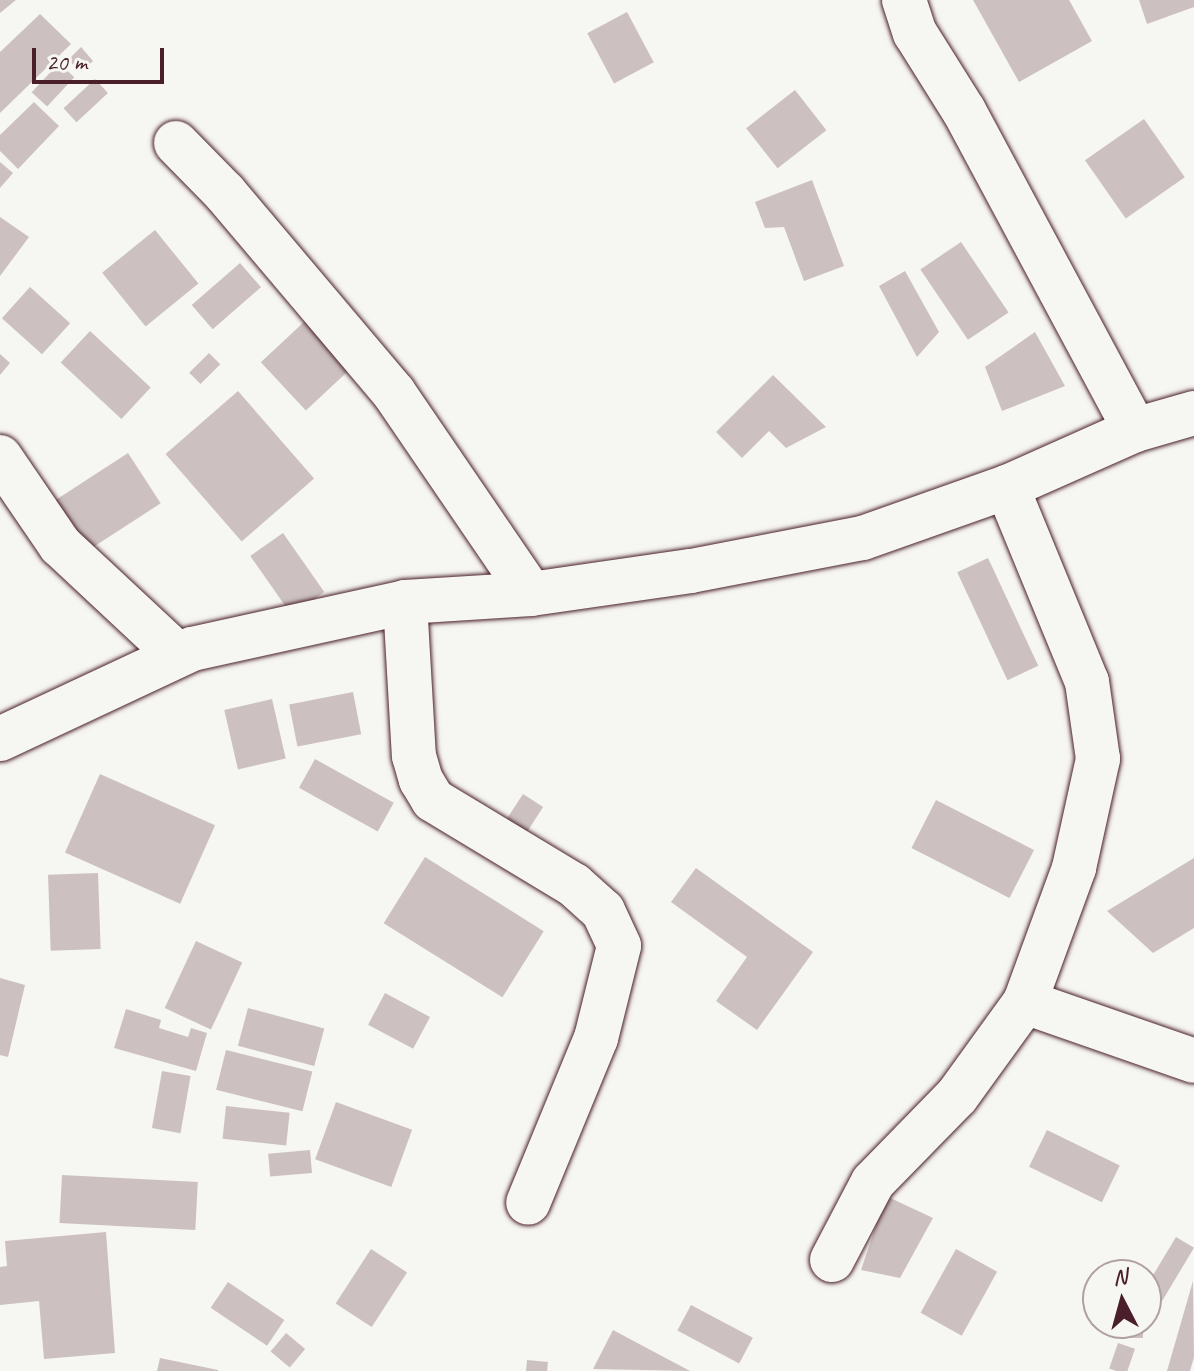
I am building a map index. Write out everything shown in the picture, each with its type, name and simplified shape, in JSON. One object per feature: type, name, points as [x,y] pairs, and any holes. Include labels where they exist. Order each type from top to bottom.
[{"type":"street","points":[[904,0],[915,33],[964,111],[1135,430]]},
{"type":"street","points":[[176,143],[225,193],[394,393],[531,594]]},
{"type":"street","points":[[0,739],[178,655],[405,602],[531,594],[691,571],[863,538],[1007,487],[1135,430],[1194,413]]},
{"type":"street","points":[[0,457],[60,545],[178,655]]},
{"type":"street","points":[[832,1260],[873,1182],[957,1096],[1025,1002],[1074,868],[1098,759],[1087,682],[1007,487]]},
{"type":"street","points":[[405,602],[414,756],[421,780],[433,800],[574,885],[603,911],[619,946],[596,1038],[528,1203]]},
{"type":"street","points":[[1025,1002],[1194,1061]]},
{"type":"building","points":[[0,0],[16,0],[0,13]]},
{"type":"building","points":[[973,0],[1069,0],[1092,41],[1019,82]]},
{"type":"building","points":[[1139,0],[1194,0],[1194,7],[1147,24]]},
{"type":"building","points":[[627,12],[654,62],[614,83],[587,33]]},
{"type":"building","points":[[40,14],[71,44],[0,113],[0,52]]},
{"type":"building","points":[[81,47],[93,61],[81,72],[68,60]]},
{"type":"building","points":[[59,63],[74,77],[47,107],[32,92]]},
{"type":"building","points":[[95,79],[108,93],[77,122],[64,108]]},
{"type":"building","points":[[795,90],[826,130],[778,168],[746,128]]},
{"type":"building","points":[[34,102],[59,126],[18,169],[0,151],[0,135]]},
{"type":"building","points":[[1144,119],[1185,177],[1126,218],[1085,160]]},
{"type":"building","points":[[0,162],[13,173],[0,188]]},
{"type":"building","points":[[812,180],[844,266],[804,281],[784,227],[765,228],[755,202]]},
{"type":"building","points":[[0,217],[29,237],[0,276]]},
{"type":"building","points":[[155,230],[198,284],[146,326],[102,273]]},
{"type":"building","points":[[961,242],[1009,312],[968,340],[920,269]]},
{"type":"building","points":[[240,263],[261,287],[213,329],[192,305]]},
{"type":"building","points":[[905,271],[939,332],[917,357],[879,286]]},
{"type":"building","points":[[30,287],[70,323],[42,354],[2,318]]},
{"type":"building","points":[[304,322],[349,370],[306,411],[261,362]]},
{"type":"building","points":[[90,331],[151,388],[121,419],[61,362]]},
{"type":"building","points":[[1035,332],[1065,386],[1002,411],[985,367]]},
{"type":"building","points":[[209,353],[220,364],[201,384],[189,373]]},
{"type":"building","points":[[0,354],[10,363],[0,375]]},
{"type":"building","points":[[773,375],[826,427],[786,448],[769,431],[742,458],[716,432]]},
{"type":"building","points":[[238,391],[314,479],[242,542],[166,454]]},
{"type":"building","points":[[128,453],[161,503],[85,552],[53,502]]},
{"type":"building","points":[[283,533],[324,592],[292,615],[250,556]]},
{"type":"building","points":[[988,558],[1038,666],[1007,680],[957,572]]},
{"type":"building","points":[[353,692],[361,734],[297,747],[289,704]]},
{"type":"building","points":[[272,699],[286,758],[238,769],[224,710]]},
{"type":"building","points":[[315,759],[394,803],[378,831],[299,788]]},
{"type":"building","points":[[100,774],[215,825],[180,904],[65,853]]},
{"type":"building","points":[[523,794],[543,807],[526,834],[506,821]]},
{"type":"building","points":[[936,800],[1034,850],[1009,898],[911,848]]},
{"type":"building","points":[[425,857],[544,931],[502,997],[384,923]]},
{"type":"building","points":[[1194,858],[1194,928],[1153,953],[1107,911]]},
{"type":"building","points":[[696,868],[813,952],[757,1030],[716,1001],[747,957],[671,902]]},
{"type":"building","points":[[98,873],[101,949],[51,951],[48,875]]},
{"type":"building","points":[[196,941],[242,963],[211,1030],[165,1008]]},
{"type":"building","points":[[0,978],[25,985],[8,1057],[0,1055]]},
{"type":"building","points":[[385,993],[430,1017],[413,1049],[368,1025]]},
{"type":"building","points":[[248,1008],[324,1028],[314,1066],[238,1046]]},
{"type":"building","points":[[126,1009],[161,1020],[159,1028],[188,1037],[191,1028],[207,1033],[196,1071],[114,1048]]},
{"type":"building","points":[[226,1050],[312,1072],[302,1111],[216,1090]]},
{"type":"building","points":[[162,1071],[191,1076],[180,1133],[152,1128]]},
{"type":"building","points":[[336,1102],[412,1130],[391,1187],[315,1159]]},
{"type":"building","points":[[226,1106],[290,1113],[286,1146],[223,1139]]},
{"type":"building","points":[[1047,1130],[1120,1166],[1102,1202],[1029,1167]]},
{"type":"building","points":[[310,1150],[312,1173],[270,1177],[268,1154]]},
{"type":"building","points":[[62,1175],[198,1182],[195,1230],[59,1223]]},
{"type":"building","points":[[886,1196],[933,1218],[900,1278],[861,1270]]},
{"type":"building","points":[[106,1232],[115,1353],[44,1359],[39,1301],[0,1305],[0,1267],[7,1266],[5,1241]]},
{"type":"building","points":[[1176,1237],[1194,1248],[1162,1301],[1162,1260]]},
{"type":"building","points":[[371,1249],[407,1272],[372,1327],[336,1304]]},
{"type":"building","points":[[956,1249],[997,1272],[962,1336],[921,1313]]},
{"type":"building","points":[[1193,1281],[1194,1357],[1190,1371],[1167,1371]]},
{"type":"building","points":[[228,1282],[284,1320],[267,1346],[211,1308]]},
{"type":"building","points":[[691,1305],[753,1338],[739,1363],[677,1331]]},
{"type":"building","points":[[613,1330],[690,1371],[593,1369]]},
{"type":"building","points":[[286,1333],[305,1349],[290,1367],[271,1351]]},
{"type":"building","points":[[1118,1343],[1135,1349],[1127,1371],[1109,1369]]},
{"type":"building","points":[[160,1358],[218,1370],[218,1371],[157,1371]]},
{"type":"building","points":[[527,1360],[548,1362],[547,1371],[526,1371]]}]
